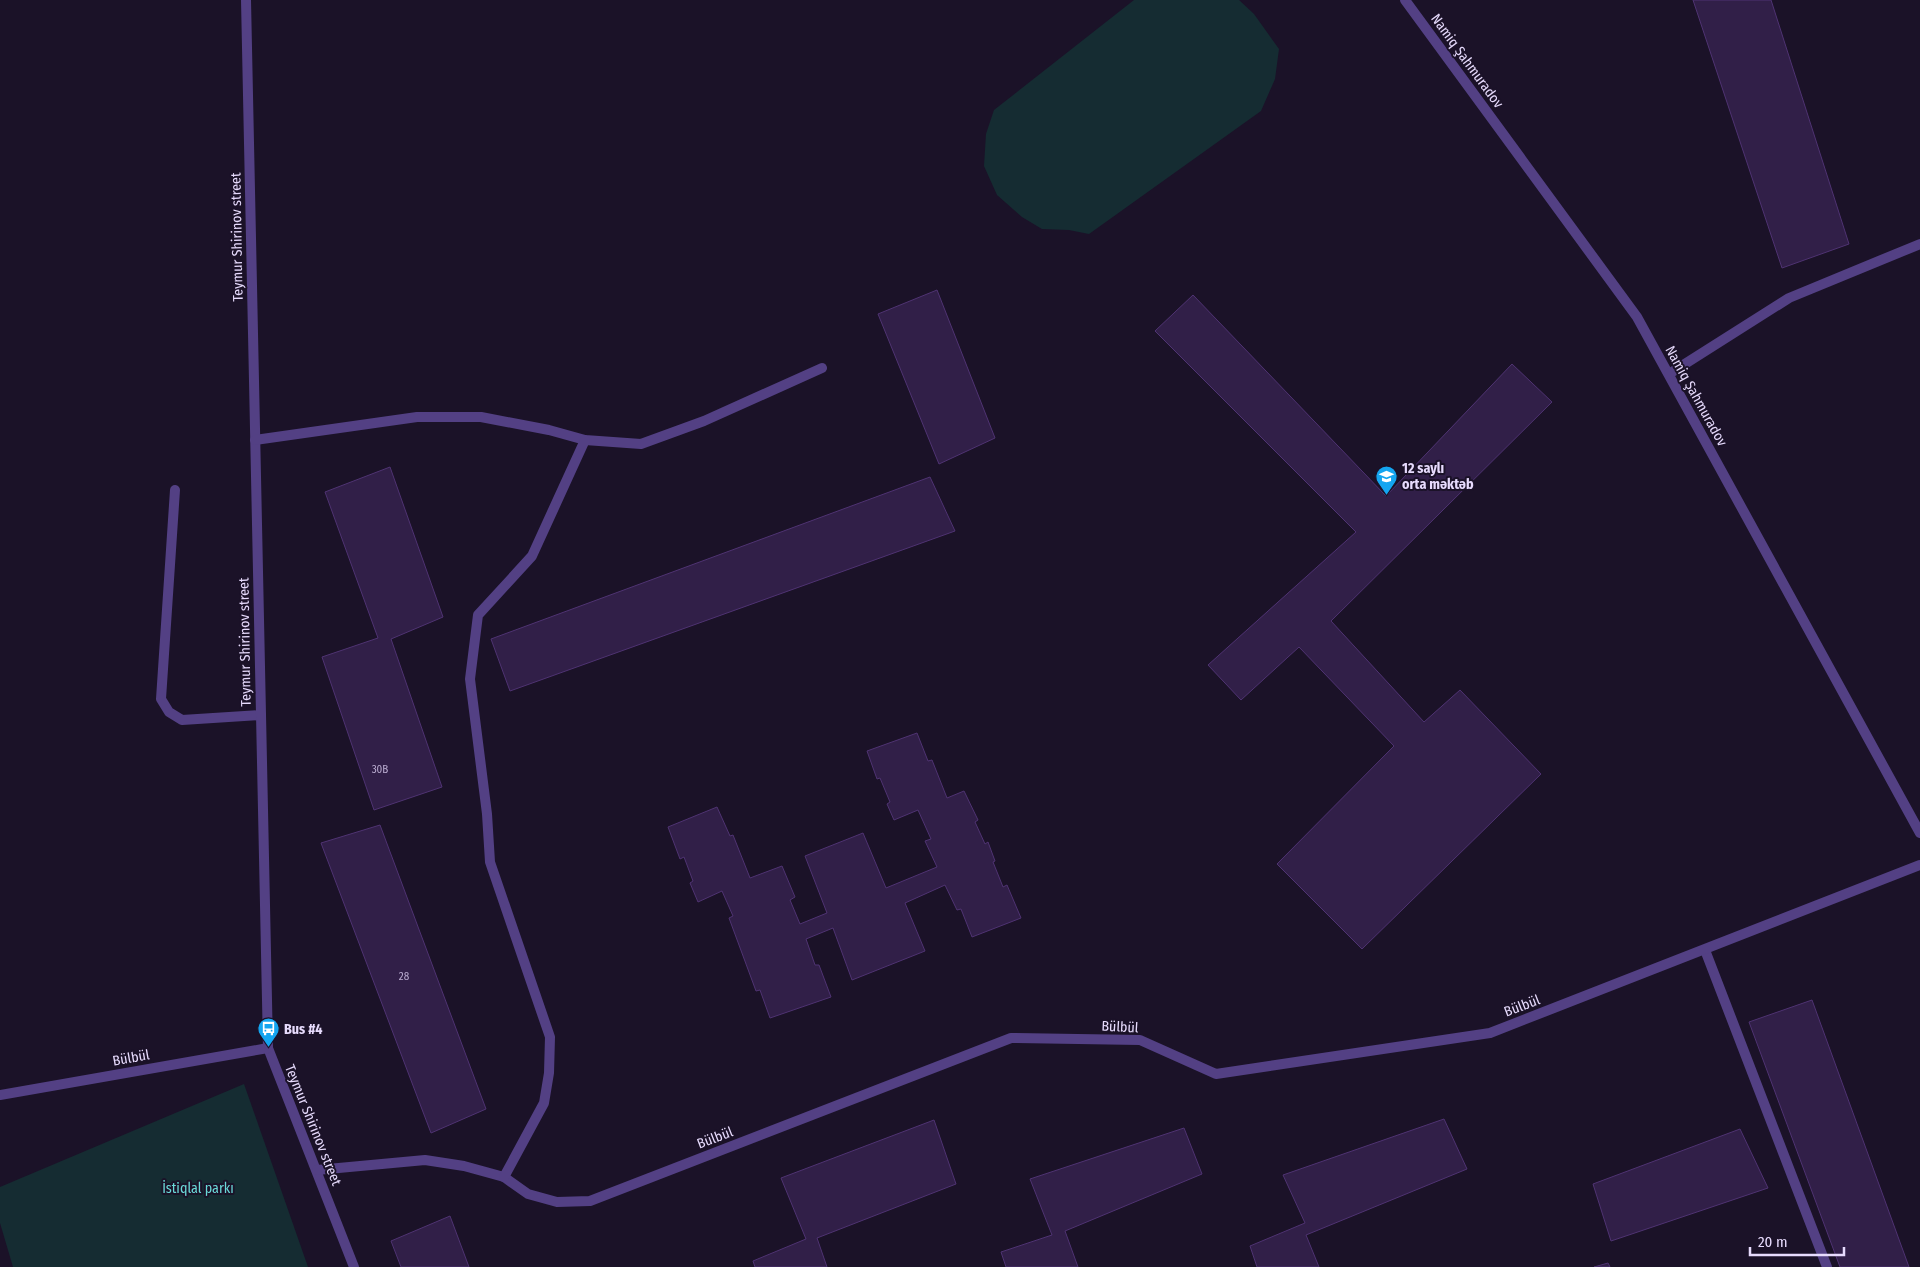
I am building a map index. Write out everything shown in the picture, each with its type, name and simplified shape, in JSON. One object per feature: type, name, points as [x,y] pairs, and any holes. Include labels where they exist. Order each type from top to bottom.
[{"type":"street","name":"Teymur Shirinov street","points":[[246,0],[268,1048],[354,1267]]},
{"type":"street","name":"Namiq Şahmuradov","points":[[1405,0],[1637,316],[1920,833]]},
{"type":"street","points":[[1668,374],[1789,298],[1920,244]]},
{"type":"street","points":[[255,440],[417,417],[481,417],[549,430],[584,440],[641,444],[704,422],[822,368]]},
{"type":"street","points":[[504,1177],[544,1103],[549,1073],[550,1037],[490,862],[487,814],[470,679],[478,615],[532,556],[584,440]]},
{"type":"street","points":[[175,490],[161,700],[169,712],[182,720],[261,716]]},
{"type":"street","name":"Bülbül","points":[[316,1170],[425,1160],[464,1166],[504,1177],[528,1194],[556,1202],[590,1201],[1011,1038],[1140,1040],[1216,1074],[1490,1033],[1920,866]]},
{"type":"street","points":[[1705,950],[1827,1267]]},
{"type":"street","name":"Bülbül","points":[[0,1095],[268,1048]]},
{"type":"green space","points":[[1134,0],[1239,0],[1254,14],[1279,49],[1275,79],[1261,111],[1089,234],[1069,230],[1042,229],[1022,217],[997,195],[984,166],[986,134],[994,110]]},
{"type":"green space","name":"İstiqlal parkı","points":[[244,1084],[308,1267],[13,1267],[0,1223],[0,1187]]},
{"type":"building","points":[[1693,0],[1771,0],[1849,244],[1782,268]]},
{"type":"building","points":[[937,290],[995,438],[939,464],[878,314]]},
{"type":"building","points":[[1193,295],[1386,496],[1512,364],[1552,402],[1331,621],[1424,722],[1460,690],[1541,774],[1362,949],[1277,864],[1394,746],[1299,647],[1241,700],[1208,665],[1356,532],[1155,331]]},
{"type":"building","points":[[390,467],[443,617],[391,639],[442,787],[374,810],[322,657],[378,638],[325,492]]},
{"type":"building","points":[[930,477],[955,531],[510,691],[491,639]]},
{"type":"building","points":[[917,733],[928,761],[932,760],[947,798],[964,791],[978,820],[975,822],[985,844],[988,842],[995,861],[993,862],[1003,887],[1007,885],[1021,918],[972,937],[961,909],[957,910],[945,885],[905,903],[925,951],[852,980],[833,928],[806,939],[815,965],[819,965],[831,997],[770,1018],[760,990],[756,991],[729,918],[733,916],[722,891],[698,902],[690,883],[693,881],[684,857],[680,859],[668,827],[717,807],[730,836],[733,835],[750,878],[782,866],[795,897],[790,900],[800,924],[827,913],[805,856],[863,833],[886,888],[937,867],[925,841],[931,839],[918,810],[894,820],[887,804],[890,802],[880,778],[877,779],[867,751]]},
{"type":"building","points":[[380,825],[486,1109],[431,1133],[321,843]]},
{"type":"building","points":[[1812,1000],[1909,1267],[1840,1267],[1749,1022]]},
{"type":"building","points":[[1444,1119],[1467,1169],[1306,1235],[1319,1267],[1257,1267],[1250,1246],[1305,1223],[1283,1175]]},
{"type":"building","points":[[934,1120],[956,1184],[817,1238],[827,1267],[755,1267],[753,1261],[806,1239],[781,1178]]},
{"type":"building","points":[[1184,1128],[1202,1174],[1065,1231],[1078,1267],[1006,1267],[1001,1252],[1052,1235],[1030,1179]]},
{"type":"building","points":[[1740,1129],[1768,1188],[1611,1241],[1593,1184]]},
{"type":"building","points":[[450,1216],[469,1267],[401,1267],[391,1241]]},
{"type":"building","points":[[1608,1263],[1610,1267],[1594,1267]]},
{"type":"place","name":"12 saylı orta məktəb","points":[[1386,495]]},
{"type":"place","name":"Bus #4","points":[[268,1048]]}]
